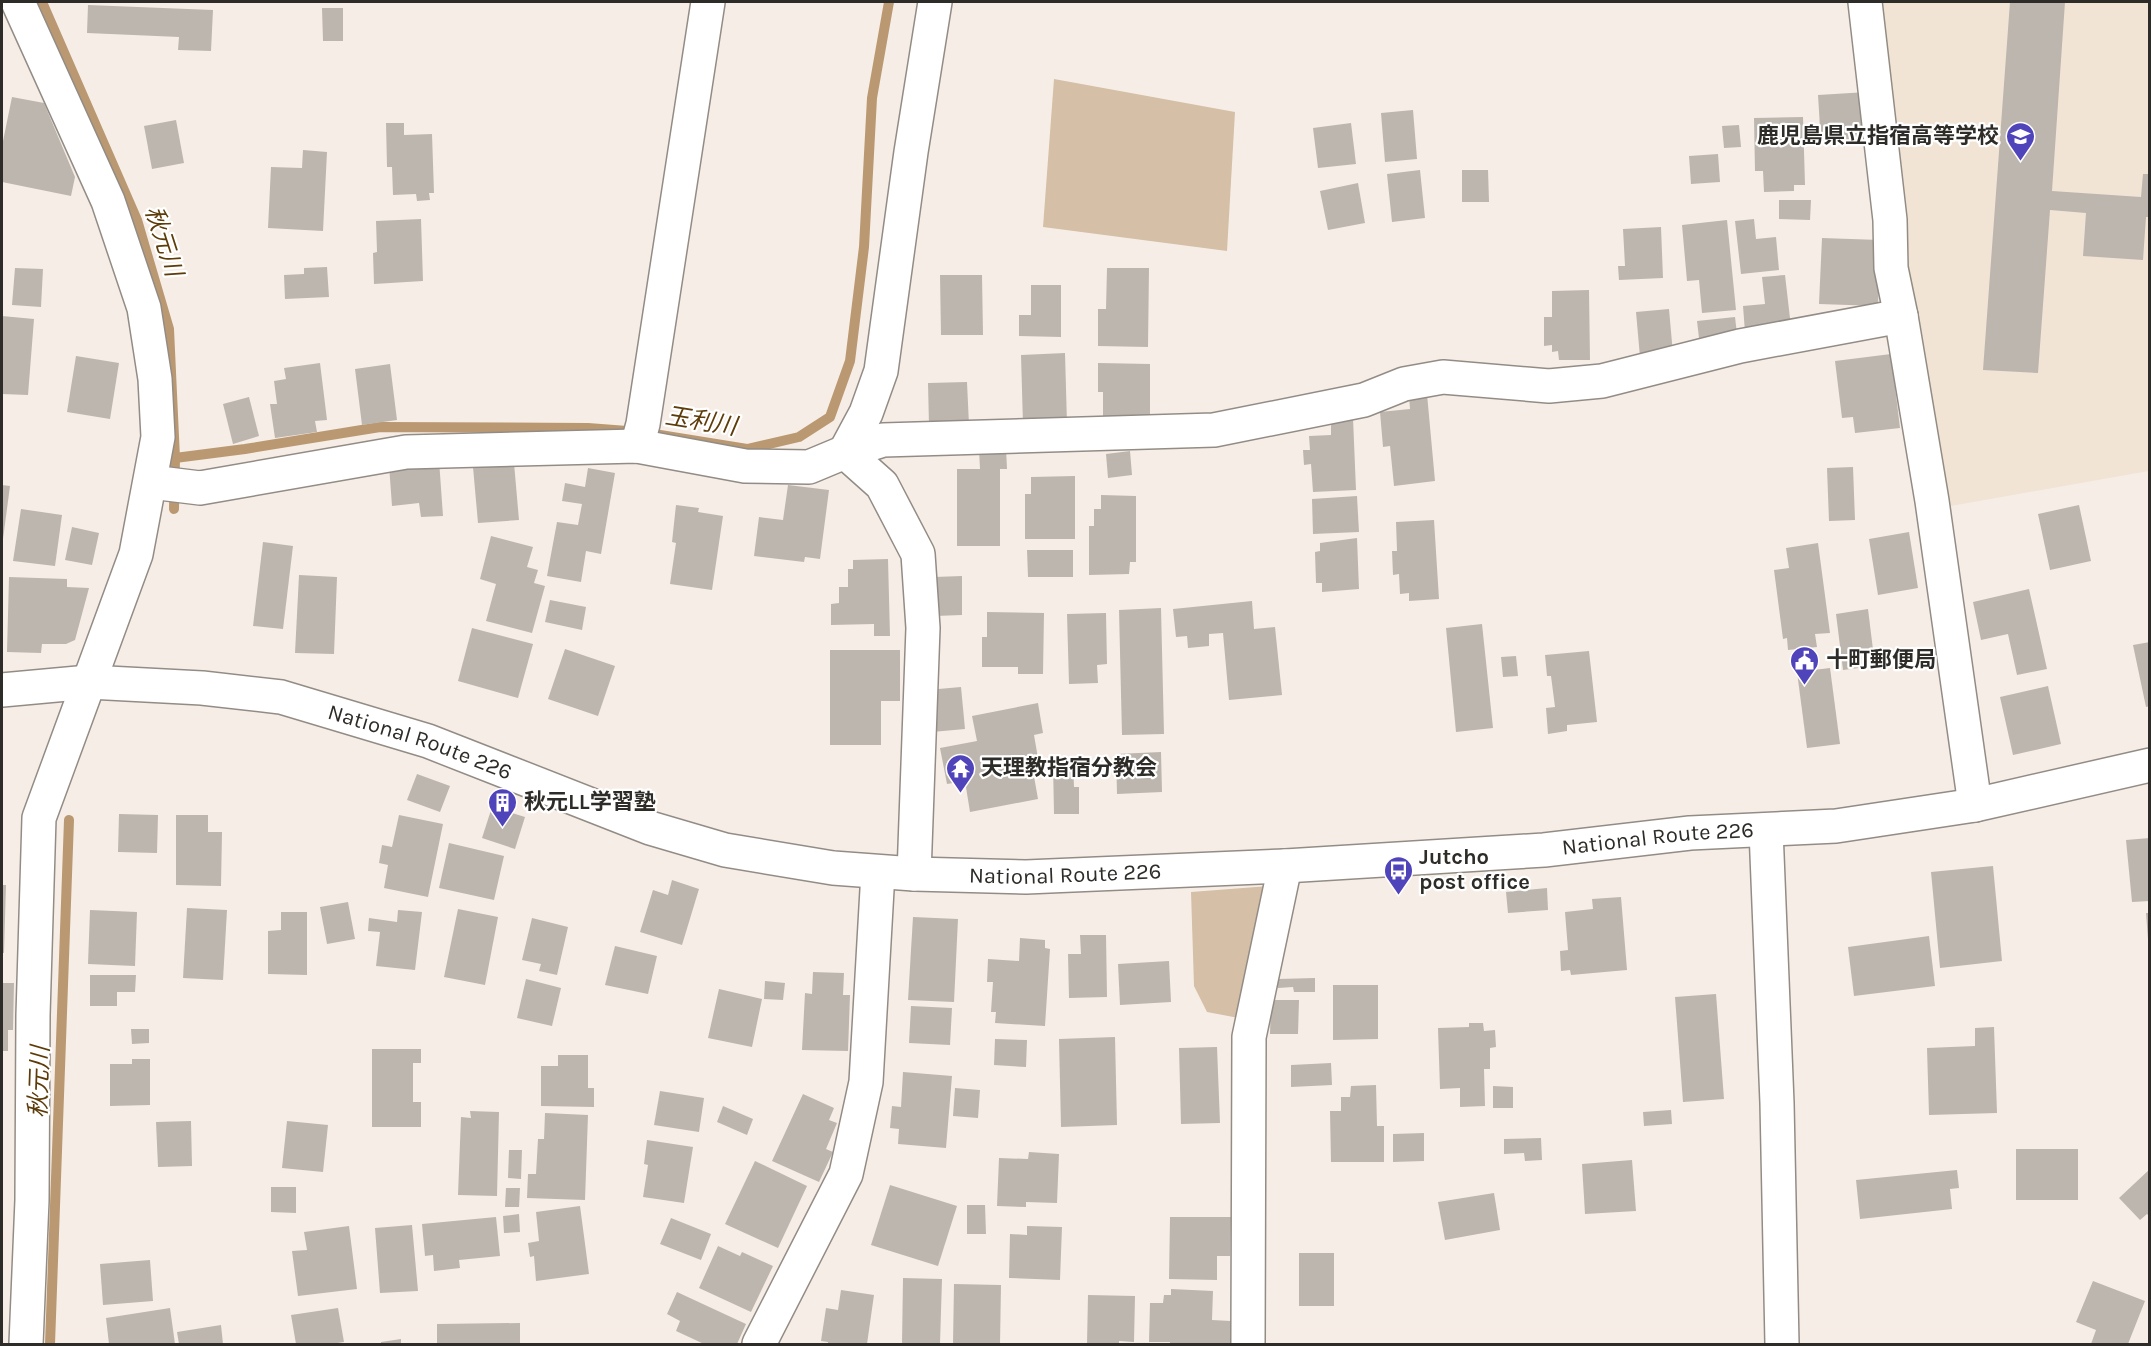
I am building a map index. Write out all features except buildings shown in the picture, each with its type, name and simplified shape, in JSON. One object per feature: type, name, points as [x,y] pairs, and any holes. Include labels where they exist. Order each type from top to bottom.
[{"type":"main road","points":[[18,2],[108,201],[144,308],[155,379],[158,437],[153,482],[136,554],[39,818],[33,1015],[32,1200],[26,1344]]},
{"type":"main road","points":[[639,438],[708,2]]},
{"type":"main road","points":[[845,452],[866,412],[881,371],[911,152],[935,2]]},
{"type":"main road","points":[[1864,2],[1890,220],[1891,268],[1932,501],[1975,805]]},
{"type":"main road","points":[[153,482],[200,488],[406,453],[639,438],[745,466],[809,467],[883,440],[1214,430],[1364,400],[1404,384],[1443,377],[1549,386],[1602,381],[1740,346],[1901,316]]},
{"type":"main road","points":[[845,452],[882,485],[918,554],[923,628],[914,874]]},
{"type":"main road","name":"National Route 226","points":[[2,690],[89,682],[202,688],[281,696],[428,741],[650,828],[725,850],[833,868],[914,874],[1026,877],[1285,866],[1544,850],[1690,834],[1836,826],[1975,805],[2150,765]]},
{"type":"main road","points":[[1766,830],[1777,1103],[1782,1344]]},
{"type":"main road","points":[[1248,1344],[1249,1037],[1285,866]]},
{"type":"main road","points":[[759,1344],[846,1174],[866,1082],[878,872]]},
{"type":"shaded area","name":"鹿児島県立指宿高等学校","points":[[1872,2],[2149,2],[2149,471],[1940,508]]},
{"type":"shaded area","points":[[1054,79],[1235,112],[1227,251],[1043,227]]},
{"type":"shaded area","points":[[1269,886],[1244,1019],[1207,1012],[1194,986],[1191,892]]},
{"type":"waterway","name":"秋元川","points":[[42,2],[137,220],[169,329],[175,458],[174,509]]},
{"type":"waterway","name":"玉利川","points":[[660,435],[747,449],[799,437],[830,417],[850,361],[864,247],[872,98],[889,2]]},
{"type":"waterway","name":"玉利川","points":[[175,458],[380,427],[588,428],[627,431]]},
{"type":"waterway","name":"秋元川","points":[[50,1344],[69,820]]},
{"type":"place","name":"鹿児島県立指宿高等学校","points":[[2020,162]]},
{"type":"place","name":"十町郵便局","points":[[1805,686]]},
{"type":"place","name":"天理教指宿分教会","points":[[960,794]]},
{"type":"place","name":"秋元LL学習塾","points":[[503,828]]},
{"type":"place","name":"Jutcho post office","points":[[1398,896]]}]
